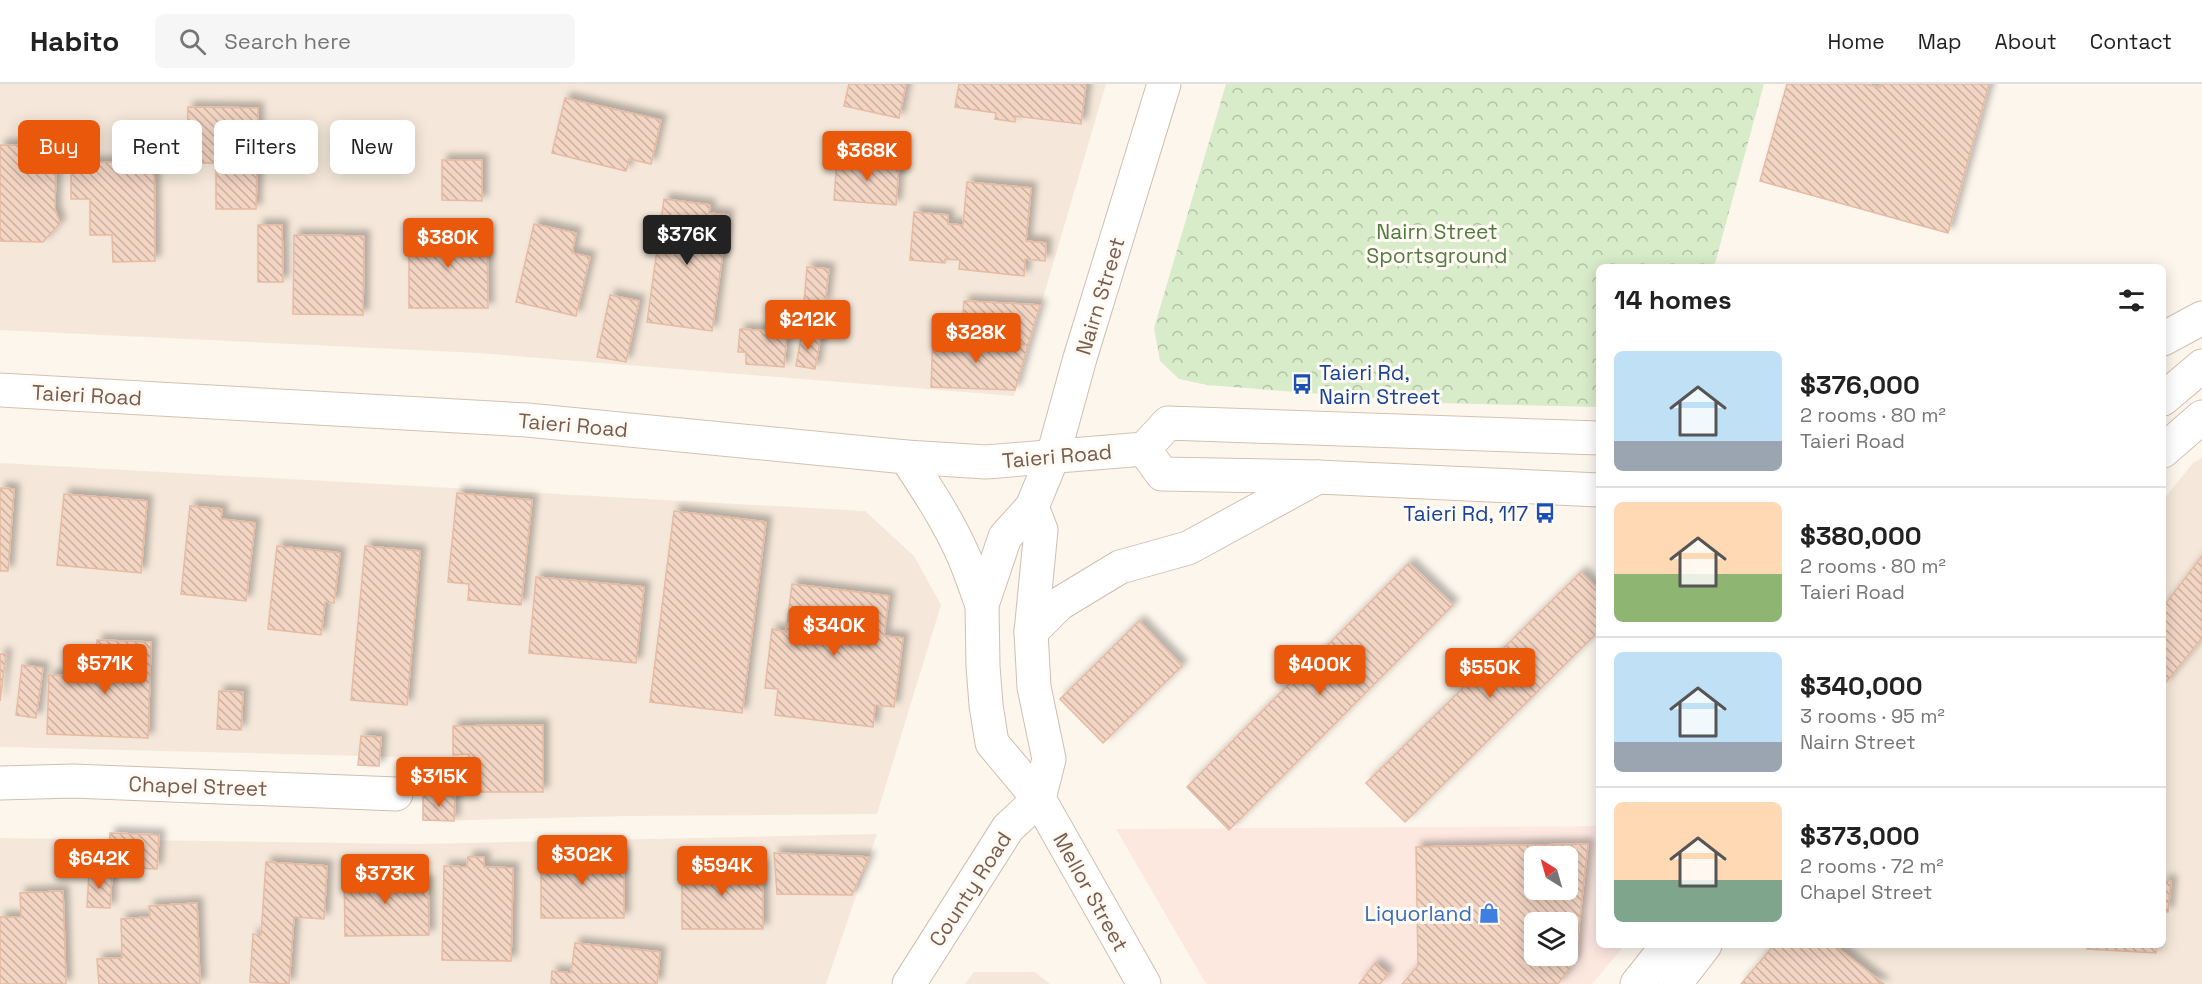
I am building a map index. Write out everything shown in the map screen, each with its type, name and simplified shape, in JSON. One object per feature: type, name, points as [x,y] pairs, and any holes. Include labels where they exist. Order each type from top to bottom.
[{"type":"street","name":"Nairn Street","points":[[982,605],[1005,537],[1032,507],[1053,456],[1164,84]]},
{"type":"street","points":[[2166,337],[2202,318]]},
{"type":"street","points":[[2166,397],[2202,366]]},
{"type":"street","points":[[2166,399],[2202,387]]},
{"type":"street","name":"Taieri Road","points":[[0,390],[528,420],[906,457],[986,462],[1144,449]]},
{"type":"street","points":[[2166,448],[2202,417]]},
{"type":"street","points":[[1596,438],[1168,423],[1144,449],[1162,474],[1318,477],[1596,490]]},
{"type":"street","name":"Nairn Street","points":[[906,457],[948,524],[964,556],[982,605],[983,666],[992,743],[1039,799]]},
{"type":"street","points":[[1030,632],[1059,604],[1120,567],[1188,548],[1318,477]]},
{"type":"street","points":[[1032,507],[1041,530],[1030,632],[1034,687],[1049,759],[1039,799]]},
{"type":"street","name":"Chapel Street","points":[[0,783],[73,781],[396,794]]},
{"type":"street","name":"County Road","points":[[909,984],[1008,828],[1039,799]]},
{"type":"street","name":"Mellor Street","points":[[1039,799],[1144,984]]},
{"type":"street","points":[[1637,984],[1666,948]]},
{"type":"street","points":[[1676,984],[1703,948]]},
{"type":"shaded area","points":[[0,84],[1106,84],[1014,396],[478,353],[0,330]]},
{"type":"shaded area","points":[[2202,458],[2202,984],[1757,984],[1790,948],[2166,948],[2166,496],[2193,463]]},
{"type":"shaded area","points":[[0,463],[865,511],[914,556],[941,605],[877,814],[626,816],[431,821],[408,757],[0,747]]},
{"type":"shaded area","points":[[1596,826],[1596,948],[1622,948],[1592,984],[1206,984],[1116,829]]},
{"type":"shaded area","points":[[877,834],[826,984],[0,984],[0,838],[417,844]]},
{"type":"shaded area","points":[[974,972],[1035,972],[1050,984],[965,984]]},
{"type":"green space","name":"Nairn Street Sportsground","points":[[1226,84],[1764,84],[1715,264],[1596,264],[1596,407],[1439,403],[1207,385],[1179,379],[1160,361],[1154,328]]},
{"type":"building","points":[[849,84],[906,84],[899,118],[844,106]]},
{"type":"building","points":[[959,84],[1086,84],[1081,124],[1015,116],[1015,122],[995,119],[996,113],[955,107]]},
{"type":"building","points":[[1787,84],[1866,84],[1880,88],[1881,84],[1989,84],[1948,233],[1760,181]]},
{"type":"building","points":[[565,98],[661,120],[651,164],[629,159],[626,171],[552,153]]},
{"type":"building","points":[[188,107],[258,108],[258,120],[214,120],[214,163],[202,163],[202,120],[188,120]]},
{"type":"building","points":[[0,145],[18,145],[18,174],[56,174],[55,210],[60,223],[43,242],[0,241]]},
{"type":"building","points":[[837,159],[899,164],[896,205],[834,200]]},
{"type":"building","points":[[442,160],[482,160],[482,201],[442,200]]},
{"type":"building","points":[[100,162],[112,162],[112,174],[154,174],[155,261],[113,262],[112,235],[90,235],[90,199],[71,199],[71,174],[100,174]]},
{"type":"building","points":[[216,174],[257,174],[256,209],[216,209]]},
{"type":"building","points":[[967,182],[1031,188],[1026,241],[1046,243],[1045,261],[1025,259],[1024,276],[959,269],[960,260],[945,259],[945,263],[910,260],[914,212],[948,215],[948,224],[963,225]]},
{"type":"building","points":[[664,199],[710,205],[709,213],[728,215],[712,331],[647,322]]},
{"type":"building","points":[[534,224],[576,233],[572,253],[590,257],[576,316],[516,302]]},
{"type":"building","points":[[258,225],[282,225],[283,282],[258,282]]},
{"type":"building","points":[[409,229],[487,229],[488,308],[409,308]]},
{"type":"building","points":[[294,235],[364,236],[363,315],[293,314]]},
{"type":"building","points":[[807,267],[829,269],[825,304],[804,302]]},
{"type":"building","points":[[610,295],[639,301],[626,362],[597,357]]},
{"type":"building","points":[[964,301],[1040,305],[1028,345],[961,338]]},
{"type":"building","points":[[740,329],[787,332],[784,367],[746,364],[746,352],[738,352]]},
{"type":"building","points":[[802,332],[821,336],[815,369],[796,366]]},
{"type":"building","points":[[933,336],[1028,345],[1015,390],[931,387]]},
{"type":"building","points":[[0,488],[14,489],[8,571],[0,571]]},
{"type":"building","points":[[457,493],[532,500],[521,605],[468,600],[469,584],[448,582]]},
{"type":"building","points":[[64,494],[147,501],[141,573],[57,565]]},
{"type":"building","points":[[190,506],[222,509],[221,519],[255,523],[246,601],[181,594]]},
{"type":"building","points":[[674,511],[766,522],[742,713],[650,702]]},
{"type":"building","points":[[277,546],[340,553],[334,603],[325,602],[321,635],[268,629]]},
{"type":"building","points":[[365,546],[420,551],[407,705],[351,700]]},
{"type":"building","points":[[2202,556],[2202,638],[2166,682],[2166,603]]},
{"type":"building","points":[[1409,563],[1453,605],[1229,830],[1187,787]]},
{"type":"building","points":[[1581,572],[1596,587],[1596,634],[1405,822],[1366,783]]},
{"type":"building","points":[[536,577],[644,587],[636,663],[529,653]]},
{"type":"building","points":[[792,584],[889,596],[884,636],[903,638],[894,707],[875,705],[873,727],[775,715],[778,689],[765,688],[772,629],[786,632]]},
{"type":"building","points":[[1139,621],[1182,666],[1103,743],[1060,699]]},
{"type":"building","points":[[97,640],[151,642],[148,738],[47,734],[49,675],[96,677]]},
{"type":"building","points":[[0,654],[6,654],[0,701]]},
{"type":"building","points":[[22,665],[43,668],[36,718],[16,715]]},
{"type":"building","points":[[219,691],[243,692],[241,730],[217,729]]},
{"type":"building","points":[[543,725],[543,792],[469,792],[469,754],[453,755],[453,726]]},
{"type":"building","points":[[361,736],[381,737],[379,766],[358,765]]},
{"type":"building","points":[[423,795],[455,796],[454,821],[423,820]]},
{"type":"building","points":[[110,833],[159,835],[157,869],[108,867]]},
{"type":"building","points":[[1588,844],[1578,934],[1578,912],[1524,912],[1524,966],[1571,966],[1558,984],[1402,984],[1418,966],[1416,847]]},
{"type":"building","points":[[774,853],[869,857],[852,895],[777,894]]},
{"type":"building","points":[[541,854],[624,854],[624,918],[541,918]]},
{"type":"building","points":[[468,857],[484,857],[484,867],[513,868],[511,961],[442,960],[444,866],[467,867]]},
{"type":"building","points":[[266,862],[327,866],[324,919],[294,917],[289,984],[250,982],[253,934],[261,935]]},
{"type":"building","points":[[682,865],[763,866],[763,929],[682,929]]},
{"type":"building","points":[[89,872],[112,873],[110,908],[87,907]]},
{"type":"building","points":[[344,873],[403,873],[403,881],[428,881],[429,935],[345,936]]},
{"type":"building","points":[[2166,881],[2171,881],[2168,912],[2166,912]]},
{"type":"building","points":[[63,891],[66,984],[0,984],[0,917],[21,917],[20,893]]},
{"type":"building","points":[[197,903],[200,984],[99,984],[97,959],[122,958],[121,919],[150,917],[149,906]]},
{"type":"building","points":[[575,943],[660,952],[657,984],[551,984],[552,971],[571,973]]},
{"type":"building","points":[[1771,948],[1838,948],[1884,984],[1741,984]]},
{"type":"building","points":[[2087,948],[2157,948],[2156,953]]},
{"type":"building","points":[[1375,963],[1388,974],[1380,984],[1359,984]]},
{"type":"place","name":"Taieri Rd, Nairn Street","points":[[1302,384]]},
{"type":"place","name":"Taieri Rd, 117","points":[[1545,513]]},
{"type":"place","name":"Liquorland","points":[[1489,913]]}]
